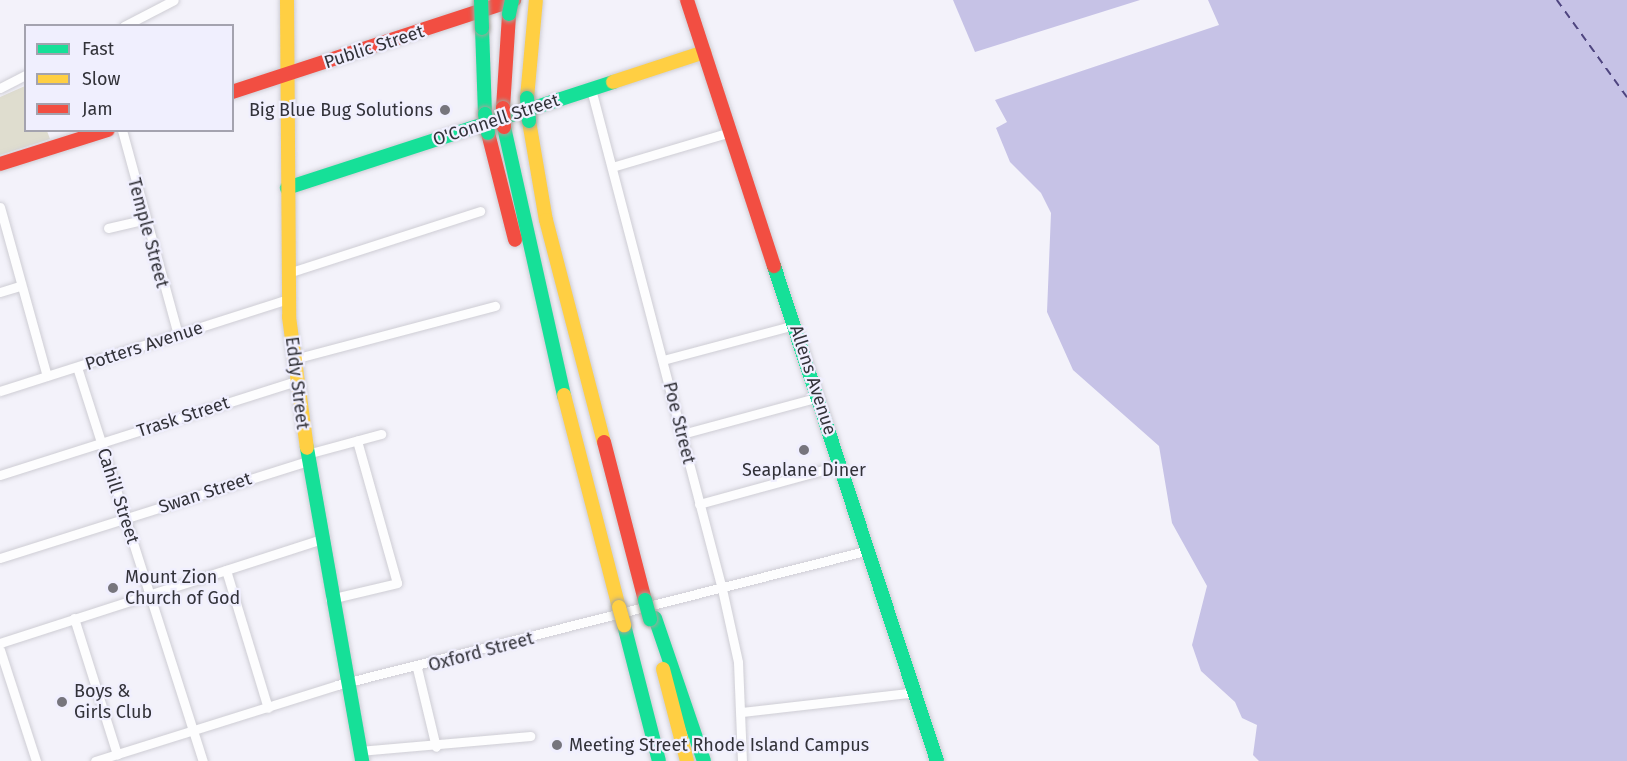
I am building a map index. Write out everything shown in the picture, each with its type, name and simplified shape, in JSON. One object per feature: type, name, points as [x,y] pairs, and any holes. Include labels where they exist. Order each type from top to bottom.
[{"type":"main road","name":"Eddy Street","points":[[287,0],[288,299],[319,540],[361,756]]},
{"type":"main road","points":[[481,0],[485,114],[488,133],[507,215],[534,279]]},
{"type":"main road","name":"Allens Avenue","points":[[687,0],[917,692],[937,761]]},
{"type":"main road","points":[[535,2],[527,98],[542,205],[646,600],[704,761]]},
{"type":"main road","name":"Public Street","points":[[234,91],[512,5]]},
{"type":"main road","points":[[512,5],[503,108],[504,127],[534,279],[656,757]]},
{"type":"main road","name":"O'Connell Street","points":[[287,188],[704,52]]},
{"type":"main road","points":[[0,164],[102,132]]},
{"type":"main road","points":[[652,619],[687,761]]},
{"type":"street","points":[[128,24],[174,0]]},
{"type":"street","points":[[0,88],[24,76]]},
{"type":"street","name":"Poe Street","points":[[591,89],[722,589],[738,662],[742,712],[742,761]]},
{"type":"street","name":"Temple Street","points":[[122,132],[144,220],[178,335]]},
{"type":"street","points":[[612,167],[730,132]]},
{"type":"street","points":[[0,207],[3,234],[47,376]]},
{"type":"street","points":[[288,273],[480,211]]},
{"type":"street","points":[[108,228],[144,220]]},
{"type":"street","points":[[0,292],[20,286]]},
{"type":"street","name":"Potters Avenue","points":[[0,391],[288,299]]},
{"type":"street","points":[[294,359],[495,306]]},
{"type":"street","points":[[663,360],[795,326]]},
{"type":"street","name":"Cahill Street","points":[[77,367],[203,761]]},
{"type":"street","name":"Trask Street","points":[[0,475],[297,381]]},
{"type":"street","points":[[681,434],[819,397]]},
{"type":"street","name":"Swan Street","points":[[0,558],[381,434]]},
{"type":"street","points":[[330,599],[397,583],[357,441]]},
{"type":"street","points":[[699,504],[842,465]]},
{"type":"street","points":[[0,643],[319,540]]},
{"type":"street","name":"Oxford Street","points":[[95,761],[346,684],[417,668],[869,550]]},
{"type":"street","points":[[225,570],[268,708]]},
{"type":"street","points":[[74,618],[117,754]]},
{"type":"street","points":[[0,650],[36,761]]},
{"type":"street","points":[[417,668],[436,747]]},
{"type":"street","points":[[742,712],[917,692]]},
{"type":"street","points":[[361,756],[530,736]]},
{"type":"shaded area","points":[[953,0],[1140,0],[975,52]]},
{"type":"shaded area","points":[[1208,0],[1627,0],[1627,761],[1259,761],[1253,755],[1257,725],[1242,718],[1235,702],[1201,671],[1192,645],[1207,586],[1172,523],[1159,446],[1073,370],[1047,312],[1051,213],[1041,193],[1010,162],[996,128],[1007,122],[995,100],[1219,25]]},
{"type":"shaded area","points":[[24,86],[24,132],[47,132],[50,139],[0,155],[0,97]]},
{"type":"ferry route","points":[[1557,0],[1627,97]]},
{"type":"traffic: fast","points":[[481,0],[482,28]]},
{"type":"traffic: fast","points":[[509,14],[512,0]]},
{"type":"traffic: fast","points":[[482,28],[485,114]]},
{"type":"traffic: fast","points":[[287,188],[613,82]]},
{"type":"traffic: fast","points":[[527,98],[529,121]]},
{"type":"traffic: fast","points":[[485,114],[488,133]]},
{"type":"traffic: fast","points":[[504,127],[564,395]]},
{"type":"traffic: fast","points":[[774,266],[937,761]]},
{"type":"traffic: fast","points":[[307,448],[362,761]]},
{"type":"traffic: fast","points":[[645,600],[650,619]]},
{"type":"traffic: fast","points":[[655,618],[704,761]]},
{"type":"traffic: fast","points":[[624,625],[659,761]]},
{"type":"traffic: slow","points":[[287,0],[289,317],[307,448]]},
{"type":"traffic: slow","points":[[527,98],[536,0]]},
{"type":"traffic: slow","points":[[613,82],[704,52]]},
{"type":"traffic: slow","points":[[529,121],[546,220],[604,442]]},
{"type":"traffic: slow","points":[[564,395],[619,607]]},
{"type":"traffic: slow","points":[[619,607],[624,625]]},
{"type":"traffic: slow","points":[[663,669],[687,761]]},
{"type":"traffic: jam","points":[[234,91],[514,0]]},
{"type":"traffic: jam","points":[[687,0],[774,266]]},
{"type":"traffic: jam","points":[[503,108],[509,14]]},
{"type":"traffic: jam","points":[[503,108],[504,127]]},
{"type":"traffic: jam","points":[[0,164],[102,132]]},
{"type":"traffic: jam","points":[[488,133],[515,240]]},
{"type":"traffic: jam","points":[[604,442],[645,600]]},
{"type":"place","name":"Big Blue Bug Solutions","points":[[445,110]]},
{"type":"place","name":"Seaplane Diner","points":[[804,450]]},
{"type":"place","name":"Mount Zion Church of God","points":[[113,588]]},
{"type":"place","name":"Boys & Girls Club","points":[[62,702]]},
{"type":"place","name":"Meeting Street Rhode Island Campus","points":[[557,745]]}]
